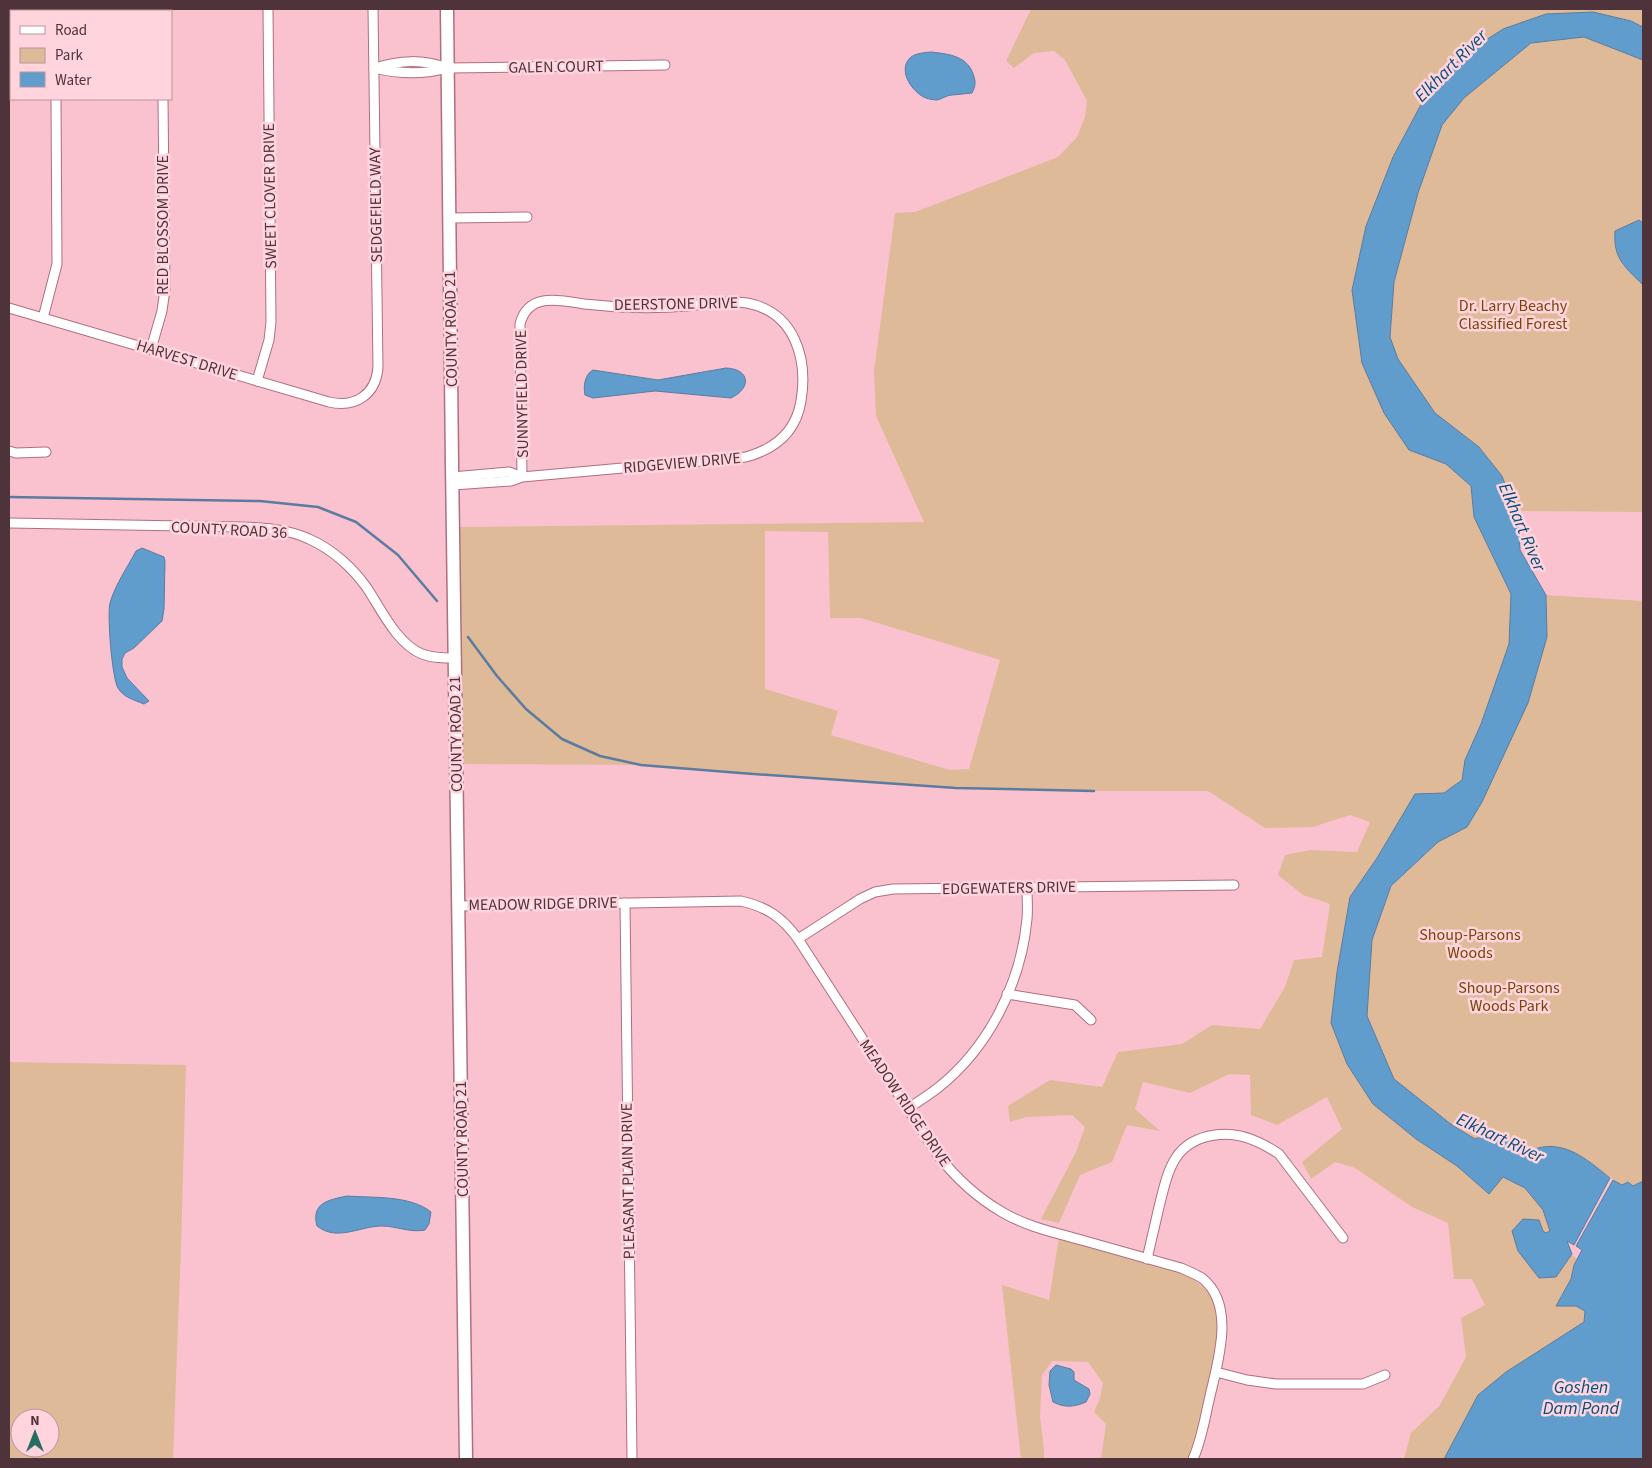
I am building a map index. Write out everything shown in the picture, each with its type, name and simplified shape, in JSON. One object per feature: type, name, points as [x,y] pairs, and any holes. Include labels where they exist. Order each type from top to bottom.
[{"type":"street","name":"SWEET CLOVER DRIVE","points":[[257,381],[269,340],[271,322],[268,9]]},
{"type":"street","name":"SEDGEFIELD WAY","points":[[364,397],[375,382],[378,367],[373,9]]},
{"type":"street","name":"COUNTY ROAD 21","points":[[448,9],[452,481],[466,1459]]},
{"type":"street","name":"GALEN COURT","points":[[374,68],[393,62],[430,62],[448,68],[665,65]]},
{"type":"street","points":[[43,318],[57,264],[56,100]]},
{"type":"street","name":"RED BLOSSOM DRIVE","points":[[151,349],[162,311],[165,289],[163,100]]},
{"type":"street","points":[[449,218],[527,217]]},
{"type":"street","name":"DEERSTONE DRIVE","points":[[525,312],[537,302],[553,300],[626,307],[667,307],[735,302],[752,304],[769,310]]},
{"type":"street","name":"HARVEST DRIVE","points":[[9,308],[337,404],[350,403],[364,397]]},
{"type":"street","name":"RIDGEVIEW DRIVE","points":[[452,481],[511,480],[522,477],[746,458],[768,450],[790,431],[797,418],[802,396],[800,350],[788,328],[769,310]]},
{"type":"street","name":"SUNNYFIELD DRIVE","points":[[522,477],[520,333],[522,318],[525,312]]},
{"type":"street","points":[[9,451],[16,453],[46,452]]},
{"type":"street","name":"COUNTY ROAD 36","points":[[9,524],[242,528],[275,529],[291,532],[310,539],[329,550],[347,564],[365,586],[394,631],[409,646],[421,654],[432,657],[456,658]]},
{"type":"street","name":"EDGEWATERS DRIVE","points":[[798,939],[860,899],[875,892],[893,890],[1234,885]]},
{"type":"street","points":[[907,1109],[939,1087],[973,1052],[988,1032],[1008,994],[1021,954],[1027,917],[1027,889]]},
{"type":"street","name":"MEADOW RIDGE DRIVE","points":[[459,906],[741,901],[760,906],[774,914],[791,929],[798,939],[937,1154],[951,1172],[968,1188],[1002,1212],[1025,1223],[1193,1273],[1209,1285],[1216,1296],[1220,1308],[1222,1340],[1200,1438],[1193,1459]]},
{"type":"street","name":"PLEASANT PLAIN DRIVE","points":[[624,902],[632,1459]]},
{"type":"street","points":[[1008,994],[1075,1005],[1091,1020]]},
{"type":"street","points":[[1147,1259],[1168,1172],[1175,1158],[1190,1142],[1204,1136],[1220,1134],[1253,1139],[1279,1154],[1343,1238]]},
{"type":"street","points":[[1216,1372],[1247,1380],[1276,1384],[1363,1384],[1385,1375]]},
{"type":"green space","points":[[1031,9],[1643,9],[1643,27],[1631,21],[1546,14],[1425,97],[1393,157],[1366,226],[1409,450],[1446,464],[1471,486],[1474,517],[1511,594],[1509,644],[1481,724],[1465,760],[1462,780],[1444,793],[1415,795],[1377,858],[1350,897],[1337,972],[1331,1023],[1416,1139],[1457,1166],[1489,1193],[1503,1177],[1525,1188],[1543,1210],[1551,1231],[1546,1233],[1542,1231],[1518,1251],[1539,1278],[1556,1277],[1572,1255],[1577,1259],[1571,1279],[1556,1305],[1576,1306],[1585,1311],[1585,1323],[1506,1372],[1478,1395],[1444,1459],[1404,1459],[1411,1433],[1440,1405],[1466,1357],[1461,1318],[1485,1305],[1472,1279],[1454,1279],[1448,1223],[1412,1207],[1355,1168],[1335,1162],[1311,1179],[1302,1162],[1342,1129],[1327,1097],[1277,1125],[1251,1115],[1250,1075],[1229,1074],[1190,1093],[1143,1082],[1135,1109],[1160,1131],[1127,1125],[1112,1162],[1080,1175],[1059,1223],[1041,1219],[1076,1152],[1085,1127],[1072,1115],[1026,1117],[1010,1122],[1008,1106],[1050,1080],[1102,1087],[1118,1052],[1182,1044],[1212,1025],[1260,1029],[1285,987],[1294,960],[1322,957],[1330,904],[1303,895],[1278,875],[1285,855],[1310,850],[1357,852],[1370,822],[1350,815],[1313,827],[1265,828],[1208,791],[956,788],[641,765],[461,764],[459,527],[924,522],[876,416],[874,371],[895,213],[915,212],[1058,157],[1077,137],[1085,117],[1087,101],[1065,60],[1054,51],[1034,53],[1014,68],[1006,61]],"holes":[[[765,531],[828,532],[830,618],[861,618],[1000,660],[969,769],[950,770],[831,735],[838,711],[765,689]]]},
{"type":"green space","name":"Dr. Larry Beachy Classified Forest","points":[[1584,37],[1643,60],[1643,223],[1639,220],[1621,263],[1643,285],[1643,512],[1515,511],[1502,476],[1479,447],[1435,413],[1398,359],[1390,337],[1394,282],[1418,193],[1442,125],[1464,98],[1531,43]]},
{"type":"green space","name":"Shoup-Parsons Woods Park","points":[[1546,595],[1643,601],[1643,1181],[1633,1186],[1628,1182],[1622,1185],[1598,1169],[1545,1147],[1524,1152],[1507,1140],[1495,1136],[1482,1136],[1475,1139],[1452,1125],[1394,1079],[1367,1016],[1372,940],[1391,887],[1438,842],[1467,827],[1482,802],[1547,637]]},
{"type":"green space","points":[[9,1062],[186,1065],[173,1459],[9,1459]]},
{"type":"green space","points":[[1059,1237],[1184,1274],[1199,1283],[1213,1300],[1218,1330],[1213,1368],[1197,1432],[1188,1459],[1101,1459],[1106,1424],[1094,1412],[1100,1398],[1103,1383],[1088,1362],[1052,1361],[1042,1375],[1040,1416],[1044,1459],[1021,1459],[1002,1285],[1049,1300]]},
{"type":"water","name":"Elkhart River","points":[[1593,12],[1631,21],[1643,27],[1643,60],[1584,37],[1531,43],[1464,98],[1442,125],[1418,193],[1394,282],[1390,337],[1398,359],[1435,413],[1479,447],[1502,476],[1515,511],[1519,530],[1520,550],[1546,595],[1547,637],[1528,703],[1482,802],[1467,827],[1438,842],[1391,886],[1372,940],[1367,1016],[1394,1079],[1452,1125],[1475,1139],[1489,1136],[1501,1138],[1524,1152],[1543,1147],[1562,1148],[1571,1151],[1580,1155],[1610,1178],[1574,1245],[1567,1241],[1572,1254],[1556,1277],[1539,1278],[1518,1251],[1512,1231],[1523,1219],[1539,1220],[1543,1231],[1546,1233],[1550,1231],[1543,1210],[1525,1188],[1503,1177],[1489,1194],[1457,1166],[1416,1139],[1373,1104],[1347,1064],[1331,1023],[1337,972],[1350,897],[1377,858],[1415,794],[1444,793],[1462,780],[1465,760],[1481,724],[1509,644],[1511,594],[1474,517],[1471,486],[1446,464],[1409,450],[1384,413],[1362,363],[1352,290],[1366,226],[1393,157],[1425,97],[1466,53],[1503,29],[1546,14]]},
{"type":"water","points":[[931,52],[957,57],[968,65],[975,81],[972,93],[950,95],[937,100],[926,98],[916,92],[908,82],[905,70],[906,64],[913,56]]},
{"type":"water","points":[[1639,220],[1643,223],[1643,285],[1618,256],[1615,241],[1615,231]]},
{"type":"water","points":[[726,368],[740,372],[744,375],[745,380],[742,389],[731,398],[655,391],[593,398],[585,395],[585,381],[588,374],[593,370],[658,380]]},
{"type":"water","points":[[142,548],[164,557],[165,561],[162,621],[134,648],[125,653],[122,659],[122,667],[127,678],[149,701],[144,704],[126,696],[118,688],[112,660],[109,620],[110,603],[115,590],[136,551]]},
{"type":"water","name":"Goshen Dam Pond","points":[[1613,1180],[1622,1185],[1628,1182],[1633,1186],[1643,1181],[1643,1459],[1444,1459],[1478,1395],[1506,1372],[1584,1322],[1585,1311],[1576,1306],[1556,1306],[1571,1279],[1574,1265],[1582,1250],[1576,1246]]},
{"type":"water","points":[[347,1196],[391,1198],[413,1203],[431,1212],[429,1224],[425,1230],[419,1231],[382,1226],[341,1233],[325,1231],[317,1226],[316,1212],[319,1207],[333,1199]]},
{"type":"water","points":[[1056,1365],[1071,1369],[1074,1372],[1074,1380],[1089,1389],[1090,1394],[1086,1402],[1070,1406],[1053,1402],[1049,1385],[1050,1371]]},
{"type":"waterway","points":[[9,497],[260,501],[318,507],[356,522],[398,555],[437,601]]},
{"type":"waterway","points":[[468,637],[497,676],[526,709],[562,739],[600,756],[641,765],[740,773],[956,788],[1094,791]]},
{"type":"park label","name":"Shoup-Parsons Woods","points":[[1470,944]]}]
